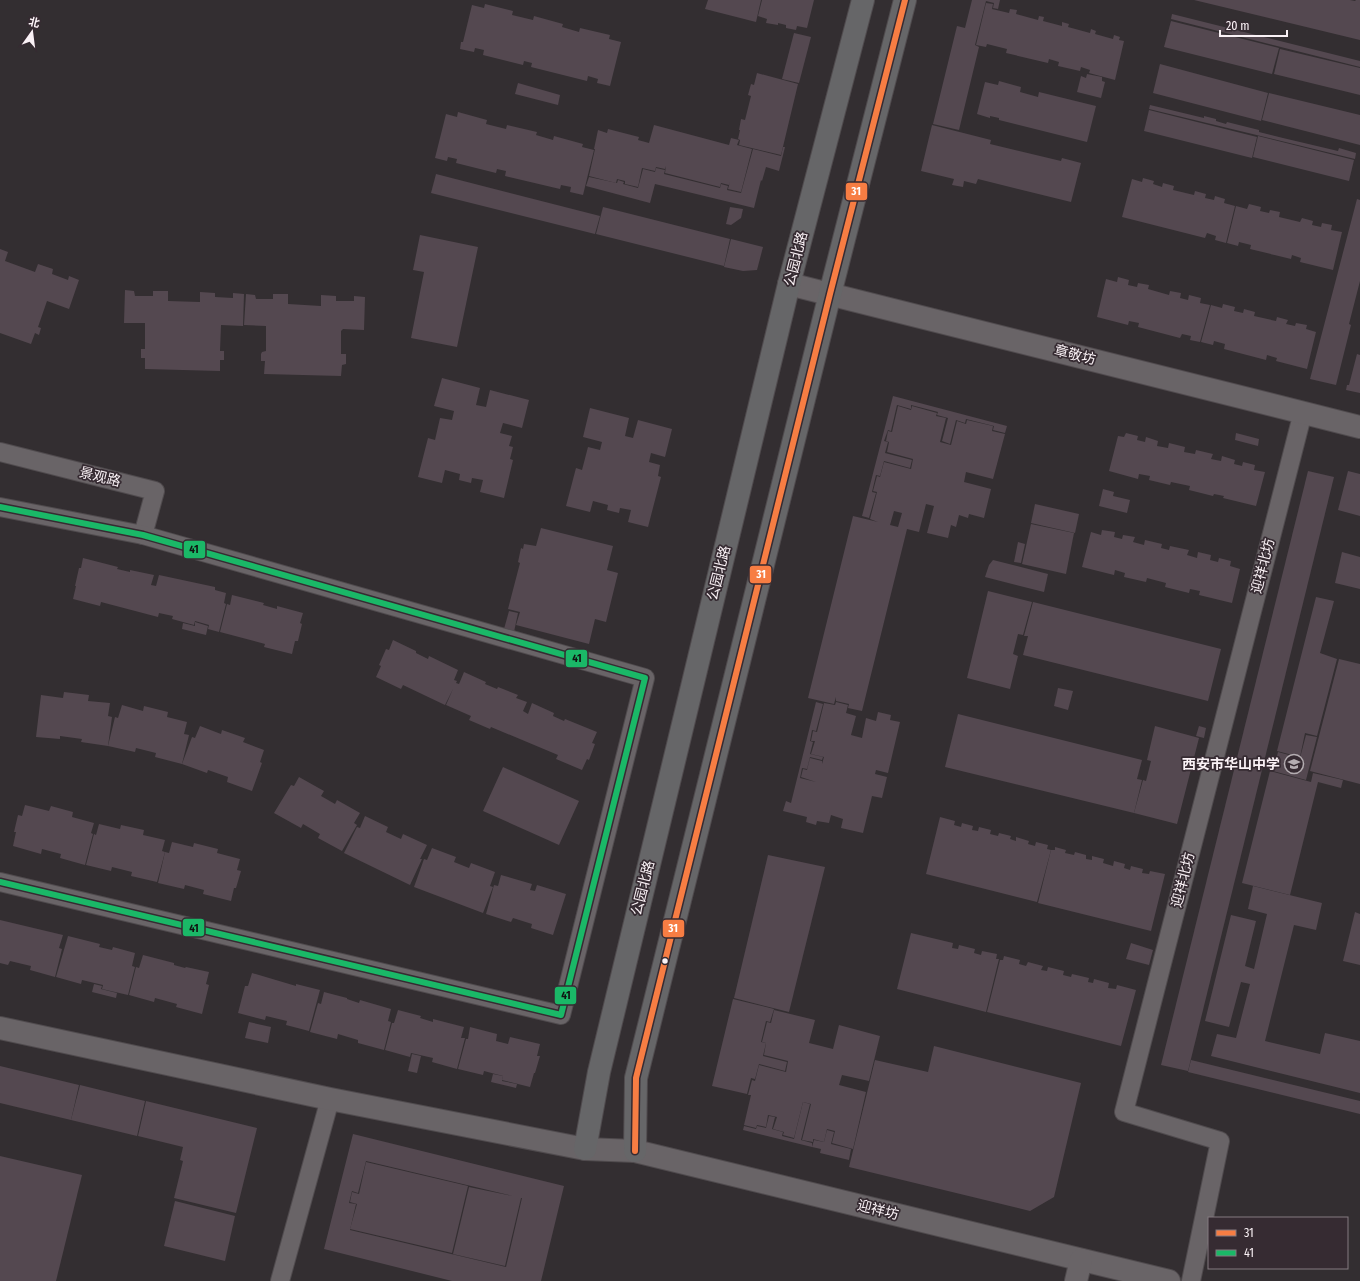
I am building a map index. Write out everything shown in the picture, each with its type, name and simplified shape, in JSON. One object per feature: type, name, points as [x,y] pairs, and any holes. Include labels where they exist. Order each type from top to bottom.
[{"type":"main road","name":"公园北路","points":[[585,1149],[599,1072],[789,284],[863,0]]},
{"type":"main road","points":[[636,1151],[636,1078],[830,294],[905,0]]},
{"type":"street","name":"章敬坊","points":[[789,284],[1360,427]]},
{"type":"street","name":"迎祥北坊","points":[[1191,1281],[1220,1142],[1124,1112],[1302,412]]},
{"type":"street","name":"景观路","points":[[0,452],[155,491],[144,535]]},
{"type":"street","points":[[0,507],[144,535],[645,678],[561,1015],[0,882]]},
{"type":"street","name":"迎祥坊","points":[[0,1028],[330,1099],[585,1149],[636,1151],[1169,1281]]},
{"type":"street","points":[[280,1281],[330,1099]]},
{"type":"street","points":[[1076,1281],[1082,1260]]},
{"type":"building","points":[[708,0],[761,0],[756,22],[705,9]]},
{"type":"building","points":[[762,0],[814,0],[807,28],[797,26],[796,30],[786,28],[786,25],[778,23],[778,25],[766,23],[767,19],[758,16]]},
{"type":"building","points":[[972,0],[1000,0],[998,9],[993,8],[994,3],[986,1],[975,45],[979,47],[959,130],[933,124],[957,26],[965,28]]},
{"type":"building","points":[[1194,0],[1360,0],[1360,40]]},
{"type":"building","points":[[986,3],[993,4],[992,9],[1009,13],[1010,9],[1017,10],[1016,14],[1038,20],[1039,16],[1044,17],[1043,21],[1062,26],[1062,22],[1069,24],[1068,27],[1090,33],[1091,29],[1096,31],[1095,34],[1113,39],[1114,35],[1120,37],[1119,40],[1124,41],[1115,80],[1089,73],[1090,70],[1081,67],[1080,71],[1058,66],[1059,62],[1049,59],[1048,63],[1006,53],[1007,49],[987,44],[986,47],[976,45]]},
{"type":"building","points":[[485,4],[513,11],[512,15],[533,20],[534,16],[563,24],[562,27],[579,32],[580,28],[610,35],[609,39],[621,42],[610,86],[597,83],[598,79],[588,76],[587,81],[531,67],[532,63],[524,61],[523,65],[483,55],[484,50],[475,48],[474,52],[460,49],[472,5],[484,8]]},
{"type":"building","points":[[1172,14],[1360,61],[1360,67],[1171,19]]},
{"type":"building","points":[[1171,21],[1279,48],[1272,74],[1164,47]]},
{"type":"building","points":[[794,33],[811,37],[799,83],[782,79]]},
{"type":"building","points":[[1280,49],[1360,68],[1360,95],[1274,74]]},
{"type":"building","points":[[1160,64],[1268,93],[1261,121],[1153,93]]},
{"type":"building","points":[[757,73],[798,84],[781,155],[739,145],[740,140],[738,139],[741,119],[745,120],[751,96],[748,95],[751,84],[754,85]]},
{"type":"building","points":[[1087,74],[1102,77],[1102,81],[1105,82],[1101,98],[1077,92],[1081,76],[1086,78]]},
{"type":"building","points":[[999,81],[1021,87],[1020,92],[1038,97],[1039,92],[1096,106],[1087,142],[999,120],[999,118],[990,116],[990,118],[977,114],[985,82],[998,85]]},
{"type":"building","points":[[518,83],[560,95],[558,105],[515,94]]},
{"type":"building","points":[[1269,93],[1360,115],[1360,145],[1262,120]]},
{"type":"building","points":[[1150,105],[1204,118],[1204,116],[1216,119],[1216,121],[1226,124],[1227,122],[1259,130],[1259,132],[1338,151],[1339,148],[1356,153],[1355,159],[1149,109]]},
{"type":"building","points":[[1149,110],[1257,137],[1252,158],[1144,131]]},
{"type":"building","points":[[458,112],[487,120],[486,124],[506,129],[507,125],[537,132],[536,135],[553,140],[554,136],[583,144],[582,147],[594,150],[583,195],[570,192],[571,187],[561,185],[560,189],[505,176],[506,171],[497,169],[496,173],[456,163],[457,159],[448,157],[447,161],[435,158],[446,114],[457,117]]},
{"type":"building","points":[[654,125],[729,145],[731,138],[739,140],[737,145],[752,149],[741,192],[728,189],[730,182],[729,185],[721,183],[720,187],[665,173],[666,166],[665,169],[656,167],[655,171],[642,168],[638,187],[625,184],[625,181],[617,179],[616,183],[589,176],[598,130],[607,133],[608,129],[639,137],[638,140],[649,143]]},
{"type":"building","points":[[932,125],[991,140],[990,144],[1061,161],[1062,158],[1081,163],[1071,202],[978,179],[976,184],[964,181],[963,187],[952,185],[954,179],[921,171]]},
{"type":"building","points":[[1258,136],[1354,160],[1349,181],[1253,157]]},
{"type":"building","points":[[783,147],[785,147],[779,171],[766,167],[754,208],[655,184],[650,203],[586,186],[589,177],[617,183],[618,180],[624,182],[623,184],[638,188],[643,169],[655,172],[656,168],[665,170],[664,174],[720,188],[721,184],[728,186],[727,190],[741,193],[753,149],[781,156]]},
{"type":"building","points":[[436,174],[600,216],[595,234],[431,193]]},
{"type":"building","points":[[1143,178],[1154,181],[1153,184],[1162,187],[1163,183],[1174,186],[1173,190],[1194,195],[1195,191],[1206,194],[1205,198],[1214,200],[1215,196],[1225,199],[1224,203],[1235,206],[1226,243],[1215,240],[1216,236],[1207,233],[1205,238],[1122,217],[1132,179],[1142,182]]},
{"type":"building","points":[[1357,199],[1360,200],[1360,281],[1336,385],[1310,379]]},
{"type":"building","points":[[1249,204],[1261,207],[1260,211],[1269,213],[1270,210],[1280,212],[1279,217],[1300,222],[1302,218],[1313,221],[1312,225],[1321,227],[1322,223],[1332,225],[1331,230],[1342,232],[1333,270],[1300,262],[1301,258],[1292,255],[1291,259],[1250,249],[1251,245],[1239,242],[1238,246],[1227,243],[1236,206],[1247,209]]},
{"type":"building","points":[[603,207],[730,239],[724,266],[596,234]]},
{"type":"building","points":[[730,207],[743,209],[741,218],[731,225],[726,224]]},
{"type":"building","points":[[420,235],[478,247],[457,347],[411,338],[424,272],[413,270]]},
{"type":"building","points":[[731,239],[763,247],[757,270],[743,271],[724,267]]},
{"type":"building","points":[[0,249],[8,252],[5,261],[35,272],[38,264],[53,269],[52,274],[68,280],[69,276],[79,280],[69,309],[47,301],[38,327],[41,328],[39,335],[35,333],[31,344],[0,333]]},
{"type":"building","points":[[1118,277],[1129,280],[1128,285],[1137,287],[1138,283],[1149,285],[1148,289],[1169,295],[1170,291],[1181,293],[1180,298],[1188,300],[1189,295],[1201,298],[1200,303],[1210,305],[1200,342],[1190,340],[1191,336],[1182,334],[1180,338],[1138,327],[1139,323],[1129,321],[1128,325],[1097,317],[1106,279],[1117,282]]},
{"type":"building","points":[[125,290],[134,291],[135,296],[153,296],[153,291],[168,291],[168,301],[200,302],[200,292],[215,293],[215,297],[233,298],[233,293],[244,294],[243,326],[221,325],[220,351],[224,351],[224,360],[220,360],[220,371],[145,369],[145,358],[141,358],[141,349],[145,349],[145,323],[124,323]]},
{"type":"building","points":[[246,294],[255,295],[256,299],[273,299],[273,294],[288,294],[288,304],[321,306],[321,295],[336,296],[336,301],[354,301],[354,296],[365,297],[364,330],[343,329],[341,331],[341,354],[346,354],[346,364],[342,365],[341,376],[264,374],[265,361],[261,361],[261,354],[262,352],[266,351],[266,326],[244,325]]},
{"type":"building","points":[[1223,304],[1235,307],[1234,311],[1243,313],[1244,309],[1255,312],[1254,316],[1276,321],[1277,317],[1288,320],[1286,324],[1295,326],[1296,323],[1307,325],[1306,329],[1316,332],[1307,369],[1276,361],[1277,358],[1267,355],[1266,360],[1224,349],[1225,344],[1214,341],[1213,345],[1201,342],[1211,305],[1222,308]]},
{"type":"building","points":[[1357,354],[1360,355],[1360,393],[1346,390],[1347,385],[1349,385]]},
{"type":"building","points":[[442,378],[480,388],[476,405],[486,407],[490,390],[529,400],[522,428],[503,423],[500,433],[512,436],[509,446],[513,447],[510,459],[513,460],[504,498],[480,492],[483,480],[472,478],[471,483],[459,480],[460,474],[445,470],[442,483],[418,477],[428,438],[435,440],[440,418],[452,420],[454,411],[434,406]]},
{"type":"building","points":[[893,396],[1007,426],[1005,433],[993,430],[994,426],[966,419],[965,423],[956,420],[950,444],[942,441],[948,418],[937,415],[938,412],[911,405],[911,409],[897,405],[891,431],[888,430],[884,441],[888,442],[885,453],[912,460],[910,468],[884,461],[880,476],[876,475],[872,492],[876,493],[869,518],[862,516]]},
{"type":"building","points":[[898,406],[911,410],[912,406],[937,413],[936,416],[946,418],[940,442],[951,445],[957,421],[966,424],[967,420],[993,426],[992,431],[1005,434],[993,479],[966,472],[964,482],[991,489],[984,518],[969,514],[968,518],[959,515],[956,527],[951,525],[948,538],[927,533],[934,506],[926,504],[919,532],[907,529],[862,711],[848,708],[849,704],[836,701],[836,697],[834,704],[808,698],[853,516],[878,522],[870,519],[877,492],[873,491],[877,476],[880,477],[884,462],[911,469],[913,459],[887,452],[889,442],[886,441],[888,431],[892,432]],"holes":[[[894,511],[902,513],[898,527],[890,525]]]},
{"type":"building","points":[[590,408],[629,418],[625,436],[633,438],[638,420],[672,429],[665,457],[651,453],[649,462],[660,465],[658,476],[661,477],[648,527],[628,522],[631,510],[620,508],[619,513],[607,510],[608,505],[593,501],[590,512],[566,506],[576,468],[582,470],[588,447],[600,450],[602,442],[583,437]]},
{"type":"building","points":[[1126,433],[1138,436],[1137,440],[1145,442],[1146,437],[1158,441],[1157,446],[1168,448],[1169,443],[1185,447],[1184,452],[1195,454],[1196,450],[1213,454],[1211,459],[1221,461],[1222,456],[1235,460],[1234,464],[1242,466],[1243,462],[1255,465],[1254,470],[1265,472],[1256,506],[1223,498],[1224,496],[1214,494],[1213,496],[1189,490],[1190,486],[1171,482],[1170,485],[1149,480],[1150,476],[1139,474],[1138,479],[1109,471],[1118,436],[1124,437]]},
{"type":"building","points":[[1236,433],[1259,439],[1258,446],[1235,440]]},
{"type":"building","points":[[1308,471],[1334,477],[1188,1071],[1161,1065]]},
{"type":"building","points":[[1348,471],[1360,474],[1360,516],[1338,510]]},
{"type":"building","points":[[1103,489],[1114,492],[1113,496],[1130,500],[1127,513],[1099,506]]},
{"type":"building","points":[[1035,504],[1079,514],[1075,533],[1031,523]]},
{"type":"building","points":[[1031,524],[1074,533],[1066,574],[1022,564]]},
{"type":"building","points":[[541,528],[613,546],[607,570],[618,573],[606,622],[595,619],[589,644],[516,625],[520,612],[508,609],[520,563],[518,562],[521,548],[523,549],[524,544],[536,546]]},
{"type":"building","points":[[1102,530],[1115,532],[1114,537],[1122,539],[1123,535],[1135,537],[1133,542],[1144,545],[1145,540],[1162,544],[1161,548],[1169,550],[1170,546],[1189,550],[1187,555],[1197,558],[1198,552],[1211,555],[1210,560],[1218,562],[1219,558],[1231,561],[1230,566],[1240,569],[1232,603],[1199,595],[1200,591],[1190,589],[1189,593],[1165,587],[1166,583],[1147,578],[1146,582],[1124,577],[1125,573],[1115,570],[1114,575],[1082,567],[1091,532],[1101,535]]},
{"type":"building","points":[[1018,542],[1025,544],[1021,563],[1014,562]]},
{"type":"building","points":[[1342,552],[1360,557],[1360,589],[1335,583]]},
{"type":"building","points":[[83,558],[118,567],[117,569],[154,575],[151,585],[156,586],[159,575],[215,587],[215,590],[226,593],[224,603],[226,604],[219,632],[208,629],[209,625],[195,621],[194,625],[172,619],[173,616],[159,613],[158,617],[101,602],[100,606],[73,599],[79,568],[81,568]]},
{"type":"building","points":[[993,560],[1048,574],[1044,592],[985,577],[989,565]]},
{"type":"building","points":[[988,591],[1032,602],[1023,635],[1018,634],[1013,654],[1018,656],[1010,689],[967,678]]},
{"type":"building","points":[[232,595],[264,603],[263,605],[277,609],[277,606],[303,613],[298,641],[295,641],[292,654],[264,647],[265,644],[220,632],[227,604],[230,605]]},
{"type":"building","points":[[1316,597],[1334,601],[1320,653],[1337,659],[1317,736],[1305,733],[1300,757],[1277,751]]},
{"type":"building","points":[[1033,602],[1221,649],[1208,701],[1023,655],[1028,636],[1024,636]]},
{"type":"building","points":[[509,611],[518,613],[514,632],[504,629]]},
{"type":"building","points":[[195,622],[208,626],[206,635],[182,629],[183,623],[195,626]]},
{"type":"building","points":[[393,640],[416,651],[416,653],[428,659],[429,656],[458,670],[454,680],[457,681],[456,683],[459,684],[464,672],[486,682],[485,684],[497,689],[498,687],[518,695],[516,698],[527,702],[523,711],[528,714],[532,703],[554,713],[553,716],[564,721],[565,719],[597,732],[592,743],[595,744],[589,760],[587,759],[582,770],[556,759],[558,755],[491,727],[490,729],[469,720],[471,716],[446,705],[453,689],[445,705],[403,685],[401,689],[376,677],[381,666],[379,665],[386,649],[389,650]]},
{"type":"building","points":[[1339,659],[1360,664],[1360,784],[1310,771]]},
{"type":"building","points":[[1058,688],[1073,691],[1068,710],[1054,706]]},
{"type":"building","points":[[64,692],[89,695],[88,701],[110,703],[108,716],[112,717],[108,746],[81,742],[82,739],[60,736],[60,739],[36,737],[41,695],[63,698]]},
{"type":"building","points":[[816,702],[823,704],[816,731],[812,730],[810,741],[813,742],[810,754],[823,757],[822,760],[810,757],[807,769],[802,768],[800,778],[816,782],[801,777],[803,769],[807,770],[810,758],[822,761],[822,764],[824,757],[811,754],[815,741],[811,741],[813,731],[817,732],[824,703],[835,705],[836,702],[848,705],[846,713],[856,716],[851,735],[862,738],[866,718],[876,721],[878,712],[891,715],[890,720],[900,722],[888,773],[876,770],[875,774],[887,777],[882,798],[872,796],[863,833],[841,828],[843,819],[831,815],[829,823],[817,821],[816,825],[806,822],[807,817],[783,811],[786,801],[791,803]]},
{"type":"building","points":[[122,705],[143,711],[144,706],[168,712],[167,717],[187,722],[184,734],[189,735],[182,764],[155,757],[156,753],[136,748],[135,752],[108,746],[115,717],[118,718]]},
{"type":"building","points":[[958,714],[1142,760],[1137,779],[1142,780],[1134,813],[945,767]]},
{"type":"building","points":[[200,726],[221,734],[222,730],[245,738],[243,742],[264,750],[260,762],[262,763],[252,791],[227,782],[228,777],[208,770],[207,773],[182,764],[192,737],[195,738]]},
{"type":"building","points":[[1155,726],[1199,738],[1177,824],[1134,813],[1143,780],[1146,781],[1151,761],[1147,760]]},
{"type":"building","points":[[1199,726],[1206,728],[1204,738],[1196,736]]},
{"type":"building","points":[[1306,735],[1317,737],[1306,780],[1273,771],[1278,752],[1300,758]]},
{"type":"building","points":[[503,767],[579,801],[559,845],[483,811]]},
{"type":"building","points":[[1270,771],[1311,782],[1313,773],[1343,780],[1341,788],[1318,782],[1290,895],[1242,883]]},
{"type":"building","points":[[299,777],[324,791],[321,796],[335,804],[337,800],[360,813],[354,823],[357,825],[342,851],[318,838],[320,834],[303,824],[301,828],[274,813],[291,785],[294,786]]},
{"type":"building","points":[[25,805],[49,811],[51,806],[73,812],[72,817],[94,823],[91,833],[93,834],[85,865],[60,858],[61,854],[42,849],[41,854],[13,846],[16,832],[14,832],[18,815],[22,816]]},
{"type":"building","points":[[365,816],[388,827],[386,832],[401,839],[403,834],[427,845],[410,885],[344,853],[357,827],[360,828]]},
{"type":"building","points":[[940,817],[955,821],[954,825],[961,827],[962,823],[973,826],[972,830],[978,831],[979,827],[991,830],[990,834],[998,836],[999,833],[1011,836],[1010,839],[1016,841],[1016,837],[1029,841],[1028,844],[1035,846],[1036,842],[1048,845],[1047,849],[1051,850],[1037,902],[926,874]]},
{"type":"building","points":[[99,824],[120,829],[121,825],[144,830],[143,835],[165,840],[162,851],[165,852],[157,882],[131,876],[132,872],[112,867],[111,871],[86,865],[94,834],[96,835]]},
{"type":"building","points":[[172,842],[193,847],[194,843],[218,849],[217,853],[240,859],[237,870],[241,871],[236,888],[234,888],[231,901],[203,894],[204,890],[185,885],[184,889],[158,883],[165,852],[169,853]]},
{"type":"building","points":[[1055,847],[1066,850],[1065,853],[1074,855],[1075,852],[1086,855],[1086,859],[1092,860],[1092,856],[1104,859],[1103,863],[1113,866],[1114,861],[1125,864],[1124,868],[1130,870],[1131,866],[1143,869],[1142,873],[1149,874],[1150,871],[1165,874],[1151,931],[1038,903],[1051,850],[1055,850]]},
{"type":"building","points":[[432,848],[456,857],[454,862],[469,868],[471,863],[495,872],[490,886],[493,887],[483,913],[414,887],[424,859],[427,860]]},
{"type":"building","points":[[768,855],[825,867],[789,1012],[734,998]]},
{"type":"building","points":[[501,875],[532,884],[530,890],[535,891],[537,885],[566,894],[553,935],[531,928],[532,924],[513,918],[511,922],[486,914],[494,885],[498,886]]},
{"type":"building","points":[[1253,886],[1322,903],[1316,930],[1294,925],[1265,1041],[1320,1054],[1325,1033],[1360,1041],[1360,1093],[1211,1056],[1217,1034],[1236,1038],[1250,984],[1241,982],[1229,1027],[1205,1021],[1231,915],[1256,921],[1245,966],[1254,969],[1267,914],[1248,909]]},
{"type":"building","points":[[1355,912],[1360,914],[1360,965],[1343,961]]},
{"type":"building","points":[[0,920],[63,935],[59,948],[62,949],[55,977],[30,970],[31,966],[10,961],[8,965],[0,963]]},
{"type":"building","points":[[911,933],[953,943],[952,948],[958,949],[959,945],[975,949],[974,953],[981,955],[982,951],[997,954],[996,959],[999,959],[986,1012],[897,989]]},
{"type":"building","points":[[68,936],[100,944],[99,947],[112,950],[113,947],[135,953],[132,966],[135,967],[128,995],[102,989],[103,985],[82,980],[81,984],[56,977]]},
{"type":"building","points":[[1131,943],[1153,950],[1149,965],[1126,959]]},
{"type":"building","points":[[143,955],[174,963],[174,965],[185,968],[209,972],[206,984],[209,985],[202,1014],[176,1007],[177,1004],[155,998],[154,1002],[129,995],[136,967],[139,968]]},
{"type":"building","points":[[1004,956],[1020,960],[1019,964],[1026,966],[1028,962],[1043,966],[1041,970],[1047,971],[1048,967],[1064,971],[1063,975],[1071,977],[1072,974],[1089,978],[1088,982],[1093,983],[1094,979],[1109,983],[1108,988],[1116,989],[1117,985],[1136,990],[1121,1046],[987,1012],[1000,960],[1003,960]]},
{"type":"building","points":[[252,973],[296,986],[296,984],[320,990],[309,1031],[286,1025],[287,1021],[266,1016],[265,1020],[238,1013],[245,986],[248,986]]},
{"type":"building","points":[[94,984],[102,986],[101,989],[117,993],[116,998],[92,992]]},
{"type":"building","points":[[324,992],[359,1003],[360,1000],[391,1009],[388,1021],[391,1022],[384,1050],[358,1043],[358,1040],[338,1034],[337,1039],[310,1032],[318,1003],[321,1004]]},
{"type":"building","points":[[733,999],[774,1009],[770,1022],[766,1021],[761,1042],[766,1043],[763,1056],[787,1062],[785,1071],[759,1064],[755,1079],[751,1078],[747,1094],[712,1086]]},
{"type":"building","points":[[398,1010],[421,1016],[420,1018],[433,1022],[433,1019],[464,1027],[461,1038],[465,1038],[457,1069],[432,1062],[433,1058],[411,1053],[410,1057],[385,1050],[392,1023],[394,1023]]},
{"type":"building","points":[[774,1010],[815,1020],[809,1043],[833,1049],[839,1025],[880,1036],[869,1081],[842,1075],[839,1085],[866,1092],[853,1149],[832,1143],[835,1131],[827,1129],[824,1142],[813,1139],[813,1142],[802,1140],[811,1104],[803,1102],[794,1138],[783,1135],[784,1132],[773,1129],[777,1117],[768,1115],[766,1127],[757,1125],[756,1128],[744,1125],[751,1095],[748,1095],[752,1080],[755,1081],[759,1065],[786,1072],[788,1061],[764,1055],[766,1043],[762,1042],[767,1022],[771,1023]]},
{"type":"building","points":[[249,1022],[271,1027],[268,1043],[245,1038]]},
{"type":"building","points":[[470,1027],[497,1034],[496,1041],[508,1044],[510,1037],[540,1044],[537,1056],[540,1056],[530,1087],[502,1080],[503,1076],[484,1071],[483,1075],[458,1069],[466,1039],[468,1039]]},
{"type":"building","points":[[934,1046],[1081,1083],[1054,1197],[1030,1211],[849,1167],[875,1060],[928,1072]]},
{"type":"building","points":[[412,1054],[421,1056],[417,1073],[408,1071]]},
{"type":"building","points":[[1191,1060],[1360,1101],[1360,1114],[1188,1072]]},
{"type":"building","points":[[0,1066],[79,1085],[71,1120],[0,1103]]},
{"type":"building","points":[[493,1074],[503,1076],[502,1081],[517,1084],[516,1088],[491,1082]]},
{"type":"building","points":[[80,1085],[145,1101],[137,1136],[71,1120]]},
{"type":"building","points":[[146,1101],[257,1128],[236,1213],[174,1198],[183,1161],[180,1160],[183,1147],[138,1136]]},
{"type":"building","points":[[803,1102],[810,1104],[801,1140],[812,1143],[812,1147],[743,1130],[744,1126],[756,1129],[757,1126],[766,1128],[769,1116],[775,1117],[772,1129],[783,1132],[782,1136],[794,1139]]},
{"type":"building","points":[[827,1130],[834,1132],[831,1144],[851,1149],[849,1160],[820,1153],[821,1149],[812,1147],[814,1140],[824,1142]]},
{"type":"building","points":[[353,1134],[564,1186],[541,1281],[452,1281],[324,1249]],"holes":[[[366,1161],[513,1196],[469,1187],[453,1254],[505,1266],[522,1198],[506,1267],[350,1230],[356,1204],[349,1203],[352,1191],[358,1193]]]},
{"type":"building","points":[[0,1156],[82,1175],[56,1281],[0,1281]]},
{"type":"building","points":[[366,1162],[468,1186],[452,1253],[350,1229],[357,1204],[350,1202],[352,1192],[359,1194]]},
{"type":"building","points":[[175,1201],[235,1216],[225,1261],[164,1246]]},
{"type":"transit line","name":"31","points":[[635,1151],[636,1078],[830,294],[905,0]]},
{"type":"transit line","name":"41","points":[[0,507],[143,535],[645,678],[561,1015],[0,882]]},
{"type":"place","name":"西安市华山中学","points":[[1294,764]]}]
